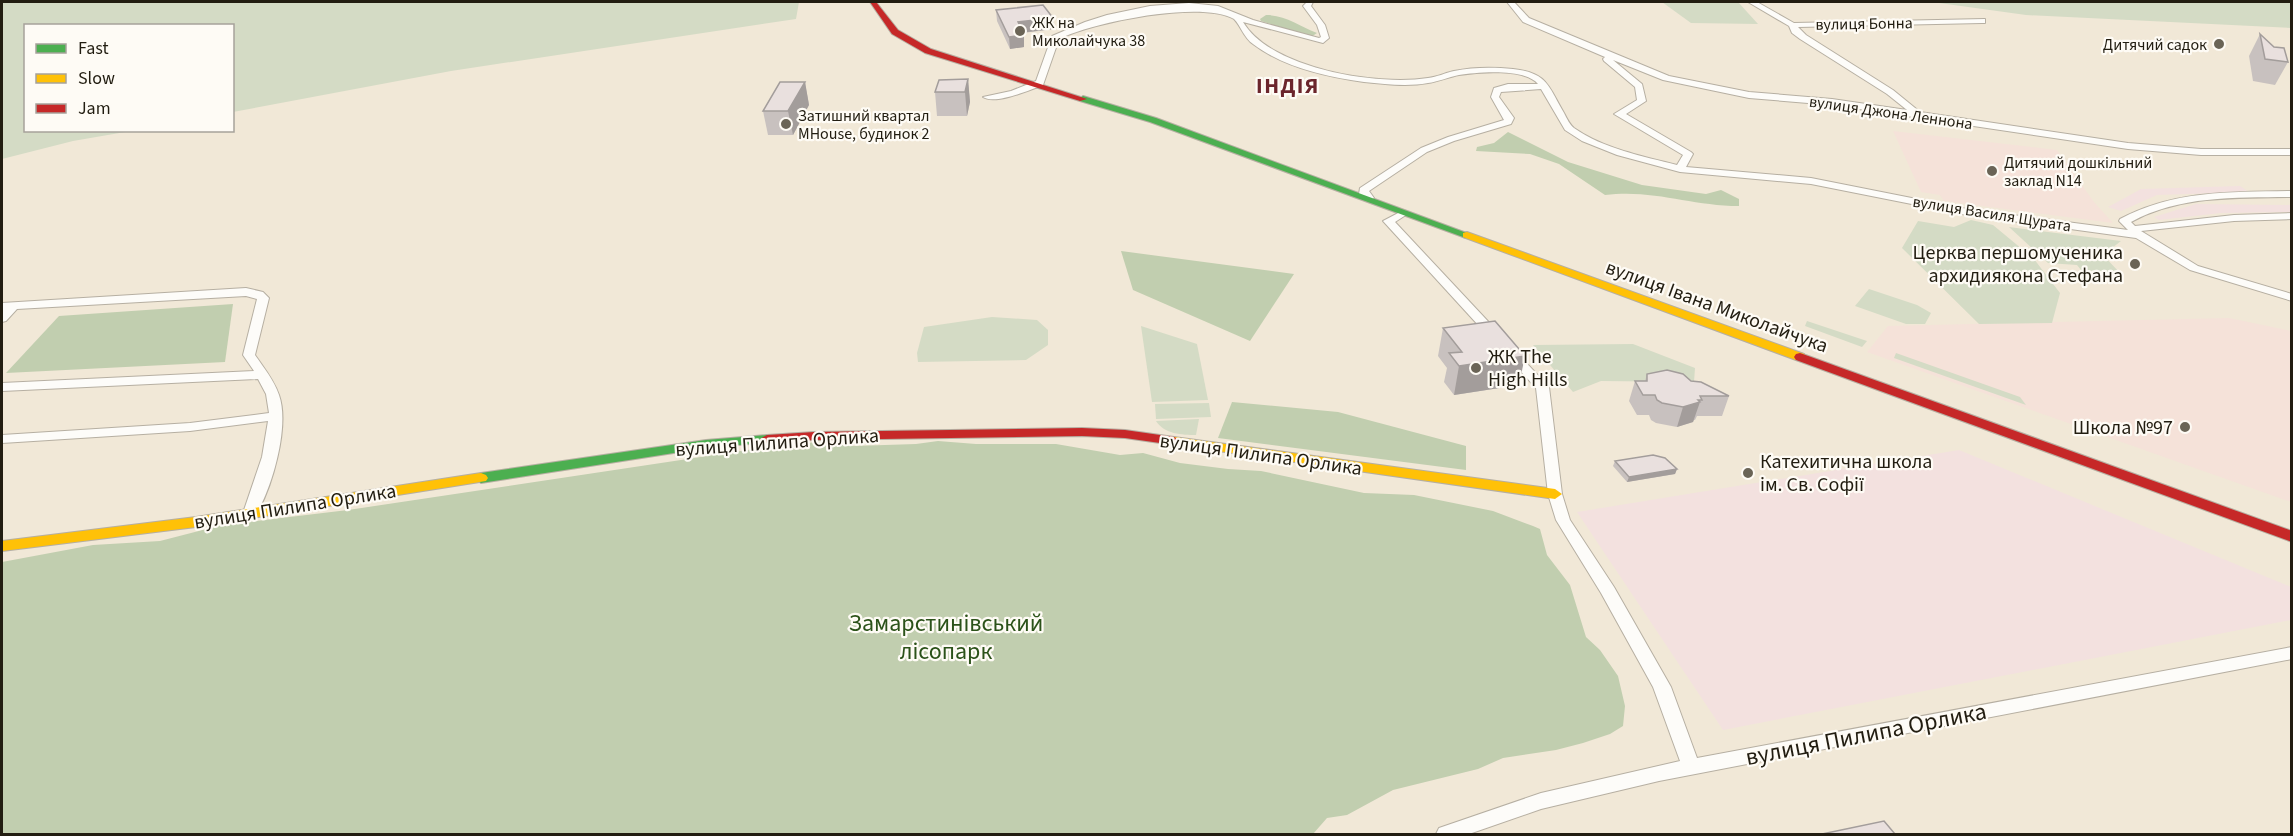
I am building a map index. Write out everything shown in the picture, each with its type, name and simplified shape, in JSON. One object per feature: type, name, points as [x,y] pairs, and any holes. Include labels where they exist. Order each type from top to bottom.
[{"type":"street","name":"вулиця Івана Миколайчука","points":[[873,2],[889,28],[912,44],[928,51],[1153,120],[2292,537]]},
{"type":"street","points":[[987,97],[1013,93],[1040,83],[1055,38],[1069,30],[1141,10],[1198,4],[1222,9],[1237,18],[1320,41],[1325,38],[1321,25],[1307,6],[1310,2]]},
{"type":"street","name":"вулиця Джона Леннона","points":[[1510,2],[1526,20],[1666,78],[1709,88],[1749,95],[1823,101],[2128,146],[2201,152],[2292,152]]},
{"type":"street","points":[[1752,2],[1793,25]]},
{"type":"street","points":[[1237,18],[1247,34],[1266,50],[1280,57],[1342,75],[1375,81],[1413,82],[1465,72],[1498,71],[1535,76],[1544,86]]},
{"type":"street","name":"вулиця Бонна","points":[[1918,115],[1890,92],[1803,37],[1795,31],[1793,25],[1982,21]]},
{"type":"street","points":[[1598,51],[1639,86],[1642,101],[1619,114],[1688,154],[1680,169]]},
{"type":"street","points":[[1369,198],[1364,194],[1364,190],[1424,150],[1508,122],[1509,118],[1495,97],[1497,90],[1508,87],[1544,86]]},
{"type":"street","name":"вулиця Василя Щурата","points":[[1544,86],[1563,122],[1576,134],[1620,153],[1680,169],[1811,181],[1967,212],[2136,232],[2194,268],[2292,298]]},
{"type":"street","points":[[2292,194],[2177,201],[2124,221],[2136,232],[2234,218],[2292,216]]},
{"type":"street","points":[[1404,213],[1388,221],[1542,387],[1555,494],[1569,531],[1608,591],[1662,687],[1691,767]]},
{"type":"street","points":[[2,318],[7,306],[246,292],[259,294],[263,298],[249,355],[274,397],[276,416],[267,462],[250,513]]},
{"type":"street","points":[[2,387],[261,375]]},
{"type":"street","points":[[2,439],[168,429],[276,416]]},
{"type":"street","name":"вулиця Пилипа Орлика","points":[[2,546],[250,513],[706,444],[813,436],[1070,432],[1125,434],[1555,494]]},
{"type":"street","name":"вулиця Пилипа Орлика","points":[[1446,834],[1541,801],[1691,767],[2292,653]]},
{"type":"shaded area","name":"Дитячий дошкільний заклад N14","points":[[1893,131],[2057,150],[2094,202],[2113,223],[1944,201],[1940,195],[1921,192]]},
{"type":"shaded area","points":[[2240,186],[2249,192],[2157,195],[2121,211],[2108,207],[2141,189]]},
{"type":"shaded area","points":[[2196,204],[2291,205],[2291,212],[2221,213],[2159,220],[2154,217]]},
{"type":"shaded area","name":"Школа №97","points":[[2229,318],[2291,331],[2291,502],[1867,352],[1888,326]]},
{"type":"shaded area","points":[[1959,450],[2291,587],[2291,620],[1723,730],[1577,512]]},
{"type":"green space","points":[[2,2],[799,2],[796,19],[451,71],[234,112],[234,24],[24,24],[24,132],[125,132],[73,141],[2,159]]},
{"type":"green space","points":[[1662,2],[1738,2],[1758,24],[1691,23]]},
{"type":"green space","points":[[1932,2],[2291,2],[2291,28],[2026,15]]},
{"type":"green space","points":[[1266,15],[1286,19],[1317,33],[1311,37],[1261,21],[1260,19]]},
{"type":"green space","points":[[1508,132],[1568,162],[1642,185],[1706,194],[1721,190],[1739,199],[1739,206],[1640,194],[1605,195],[1559,164],[1530,154],[1476,151],[1477,147],[1494,143]]},
{"type":"green space","points":[[1971,220],[1993,225],[2034,259],[2060,293],[2052,323],[1979,324],[1902,248],[1918,221],[1954,227]]},
{"type":"green space","points":[[2009,227],[2121,241],[2103,255],[2120,273],[2081,270],[2077,265],[2048,263]]},
{"type":"green space","points":[[1121,251],[1294,274],[1250,341],[1133,290]]},
{"type":"green space","points":[[1869,289],[1917,305],[1931,313],[1925,324],[1906,324],[1855,306]]},
{"type":"green space","points":[[233,304],[225,362],[6,373],[59,316]]},
{"type":"green space","points":[[992,317],[1037,320],[1048,330],[1048,345],[1026,360],[918,362],[917,353],[924,327]]},
{"type":"green space","points":[[1807,321],[1867,341],[1862,347],[1805,326]]},
{"type":"green space","points":[[1141,326],[1197,344],[1208,400],[1152,402]]},
{"type":"green space","points":[[1633,344],[1695,368],[1694,382],[1601,381],[1573,392],[1533,345]]},
{"type":"green space","points":[[1896,353],[2020,397],[2026,405],[1894,358]]},
{"type":"green space","points":[[1232,402],[1338,412],[1466,446],[1466,470],[1218,438]]},
{"type":"green space","points":[[1209,403],[1211,417],[1156,419],[1155,404]]},
{"type":"green space","points":[[1199,419],[1196,435],[1168,431],[1156,421]]},
{"type":"green space","name":"Замарстинівський лісопарк","points":[[938,441],[976,444],[1056,444],[1120,455],[1143,453],[1180,463],[1261,471],[1364,493],[1414,495],[1493,511],[1533,526],[1540,529],[1547,555],[1570,585],[1586,637],[1600,650],[1618,676],[1625,706],[1623,726],[1610,734],[1583,743],[1556,750],[1503,758],[1478,769],[1393,790],[1347,815],[1327,818],[1313,834],[2,834],[2,562],[93,545],[160,541],[222,525],[348,510],[768,447],[817,442],[854,446]]},
{"type":"building","points":[[1043,5],[1053,18],[1018,22],[1024,35],[1009,37],[996,10]]},
{"type":"building","points":[[2260,34],[2274,47],[2284,48],[2288,62],[2265,59]]},
{"type":"building","points":[[968,79],[965,92],[935,92],[939,80]]},
{"type":"building","points":[[780,82],[805,82],[788,111],[763,111]]},
{"type":"building","points":[[1495,321],[1525,356],[1459,366],[1449,353],[1462,352],[1443,328]]},
{"type":"building","points":[[1667,370],[1683,374],[1691,381],[1701,382],[1729,396],[1700,396],[1702,400],[1698,400],[1700,402],[1683,407],[1662,403],[1655,395],[1643,395],[1635,381],[1647,381],[1647,374]]},
{"type":"building","points":[[1653,455],[1665,458],[1677,469],[1629,477],[1615,461]]},
{"type":"building","points":[[1884,821],[1895,834],[1822,834]]},
{"type":"traffic: fast","points":[[1083,99],[1153,120],[1467,235]]},
{"type":"traffic: fast","points":[[481,478],[706,444],[767,439]]},
{"type":"traffic: slow","points":[[1467,235],[1800,357]]},
{"type":"traffic: slow","points":[[1174,441],[1555,494]]},
{"type":"traffic: slow","points":[[2,546],[196,522],[481,478]]},
{"type":"traffic: jam","points":[[873,2],[895,32],[928,51],[1083,99]]},
{"type":"traffic: jam","points":[[1800,357],[2292,537]]},
{"type":"traffic: jam","points":[[767,439],[814,436],[1082,432],[1125,434],[1174,441]]},
{"type":"place","name":"ЖК на Миколайчука 38","points":[[1020,31]]},
{"type":"place","name":"Дитячий садок","points":[[2219,44]]},
{"type":"place","name":"Затишний квартал MHouse, будинок 2","points":[[786,124]]},
{"type":"place","name":"Дитячий дошкільний заклад N14","points":[[1992,171]]},
{"type":"place","name":"Церква першомученика архидиякона Стефана","points":[[2135,264]]},
{"type":"place","name":"ЖК The High Hills","points":[[1476,368]]},
{"type":"place","name":"Школа №97","points":[[2185,427]]},
{"type":"place","name":"Катехитична школа ім. Св. Софії","points":[[1748,473]]},
{"type":"district","name":"ІНДІЯ","points":[[1288,85]]}]
